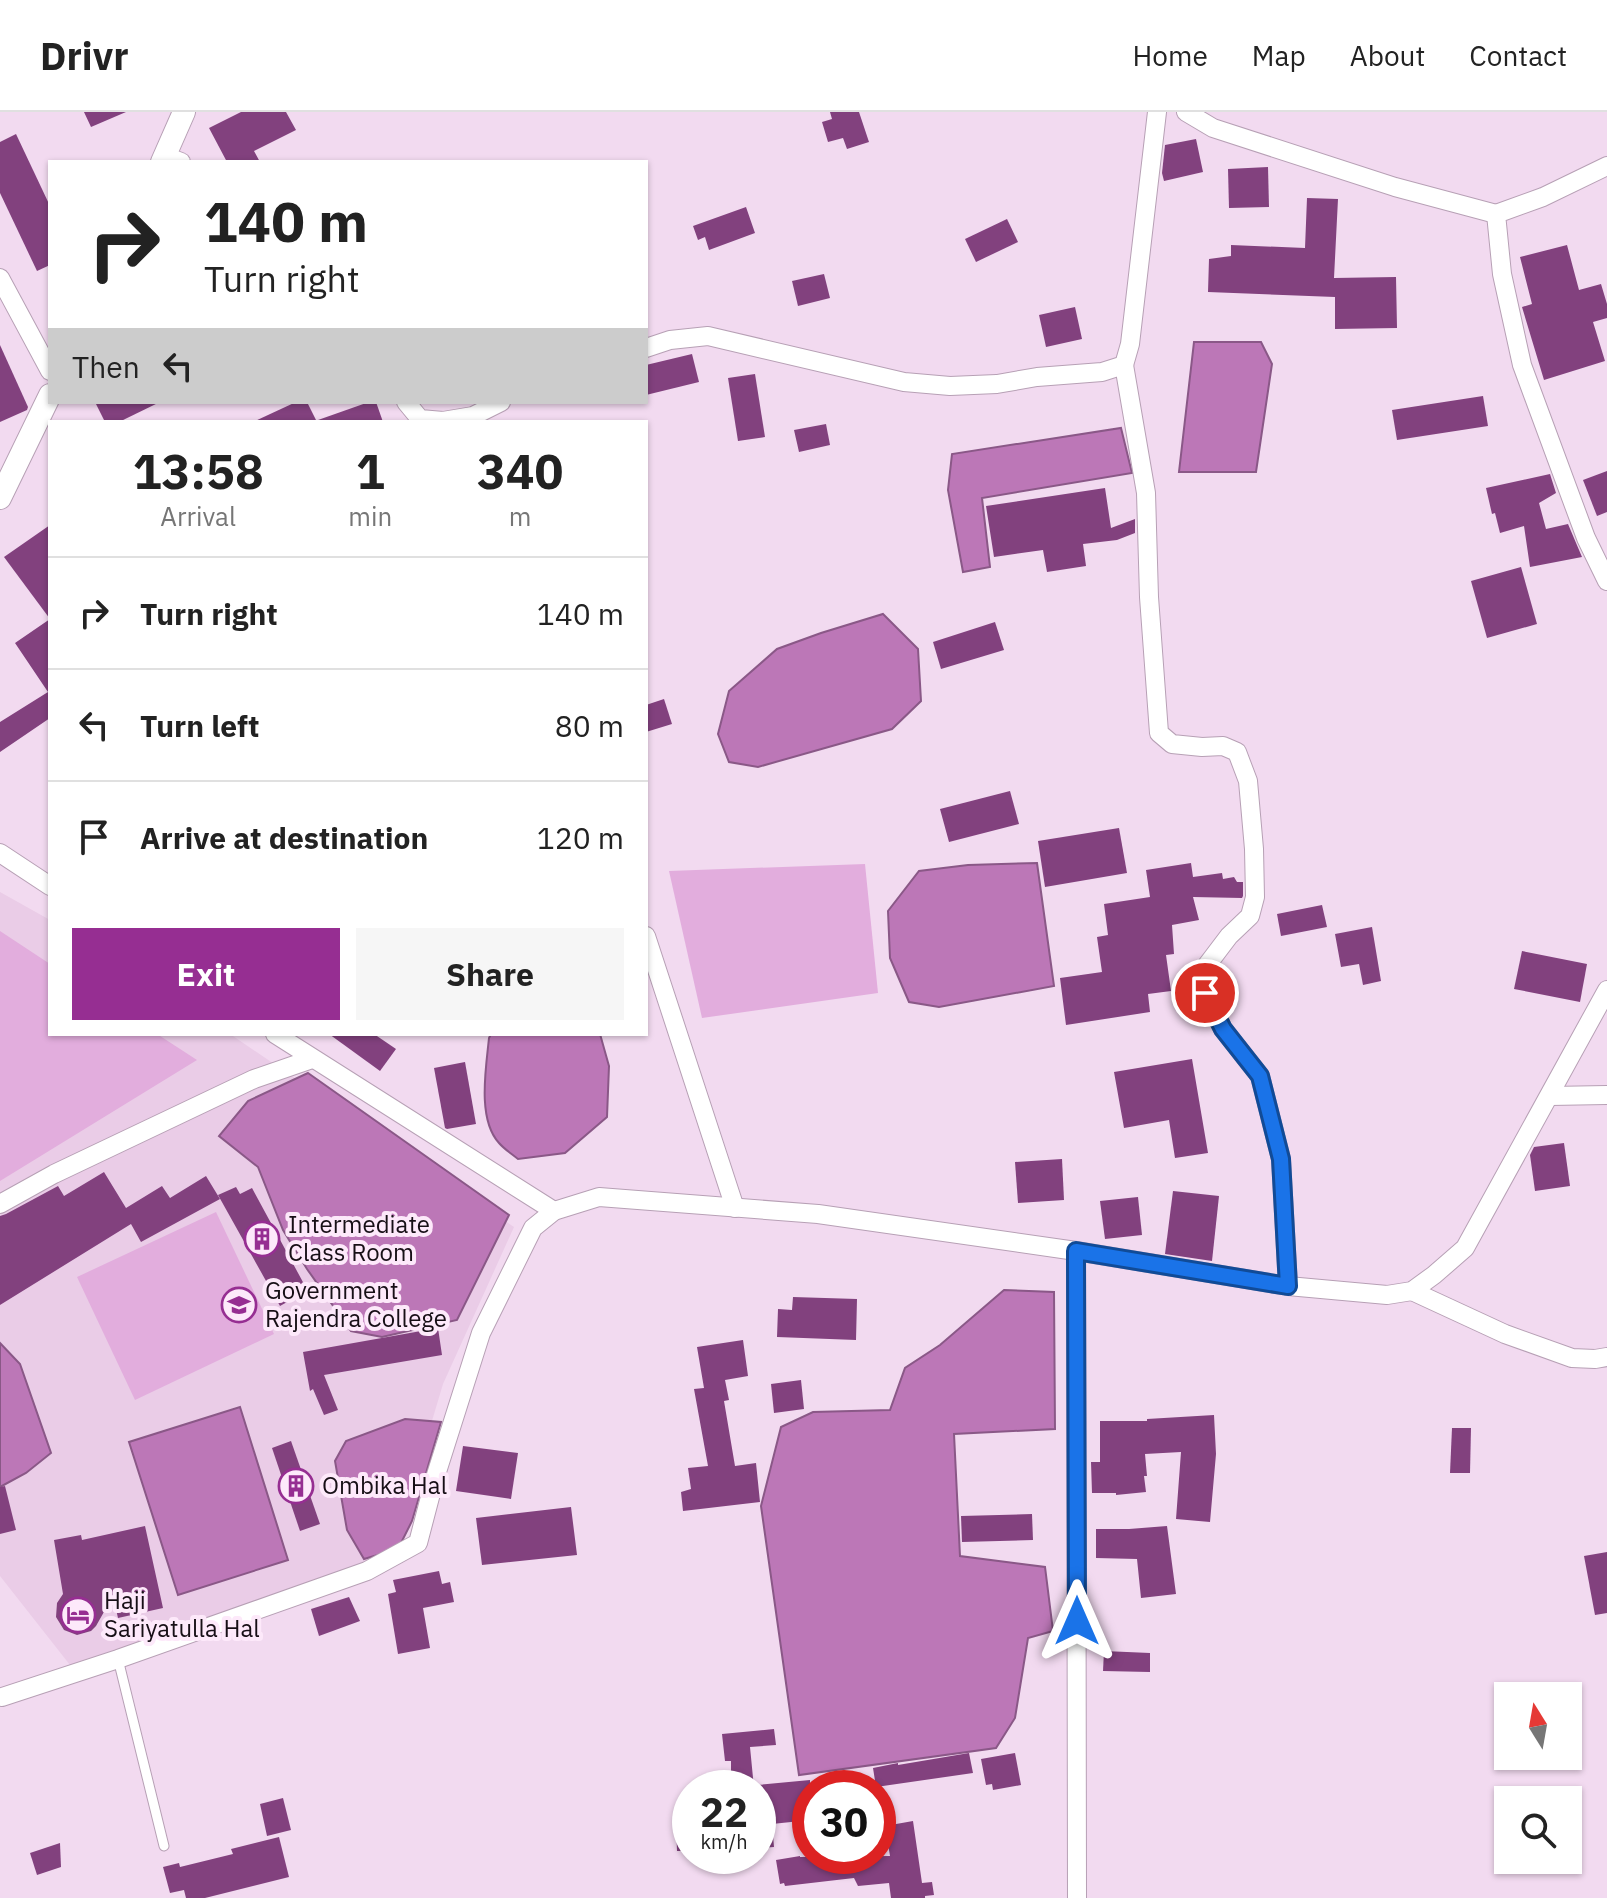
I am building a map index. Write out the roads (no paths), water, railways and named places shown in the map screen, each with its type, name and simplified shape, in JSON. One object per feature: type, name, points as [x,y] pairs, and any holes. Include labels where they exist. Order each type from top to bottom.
[{"type":"street","points":[[170,160],[184,112]]},
{"type":"street","points":[[1157,112],[1130,344],[1124,365],[1146,493],[1149,597],[1159,733],[1172,744],[1223,746],[1237,752],[1248,781],[1255,897],[1250,916],[1229,936],[1204,969],[1205,993],[1223,1029],[1260,1076],[1281,1159],[1288,1286]]},
{"type":"street","points":[[1186,112],[1228,133],[1395,187],[1496,214],[1543,197],[1607,166]]},
{"type":"street","points":[[1496,214],[1502,274],[1522,365],[1586,538],[1607,581]]},
{"type":"street","points":[[0,278],[48,367]]},
{"type":"street","points":[[648,347],[670,340],[708,336],[904,382],[950,386],[1102,372],[1124,365]]},
{"type":"street","points":[[0,498],[48,399]]},
{"type":"street","points":[[408,404],[420,419],[432,420]]},
{"type":"street","points":[[474,419],[498,404]]},
{"type":"street","points":[[0,853],[48,885]]},
{"type":"street","points":[[648,942],[735,1208]]},
{"type":"street","points":[[1,1696],[118,1659],[367,1571],[418,1543],[481,1333],[533,1228],[554,1211],[599,1197],[818,1214],[1076,1251],[1288,1286],[1387,1295],[1412,1291],[1465,1248],[1607,990]]},
{"type":"street","points":[[278,1036],[554,1211]]},
{"type":"street","points":[[0,1204],[54,1174],[254,1079],[312,1059]]},
{"type":"street","points":[[1550,1096],[1607,1095]]},
{"type":"street","points":[[1076,1251],[1077,1898]]},
{"type":"street","points":[[1412,1291],[1505,1334],[1572,1358],[1607,1357]]},
{"type":"lane","points":[[118,1659],[164,1846]]},
{"type":"place","name":"Intermediate Class Room","points":[[262,1239]]},
{"type":"place","name":"Government Rajendra College","points":[[239,1305]]},
{"type":"place","name":"Ombika Hal","points":[[296,1486]]},
{"type":"place","name":"Haji Sariyatulla Hal","points":[[78,1615]]}]
